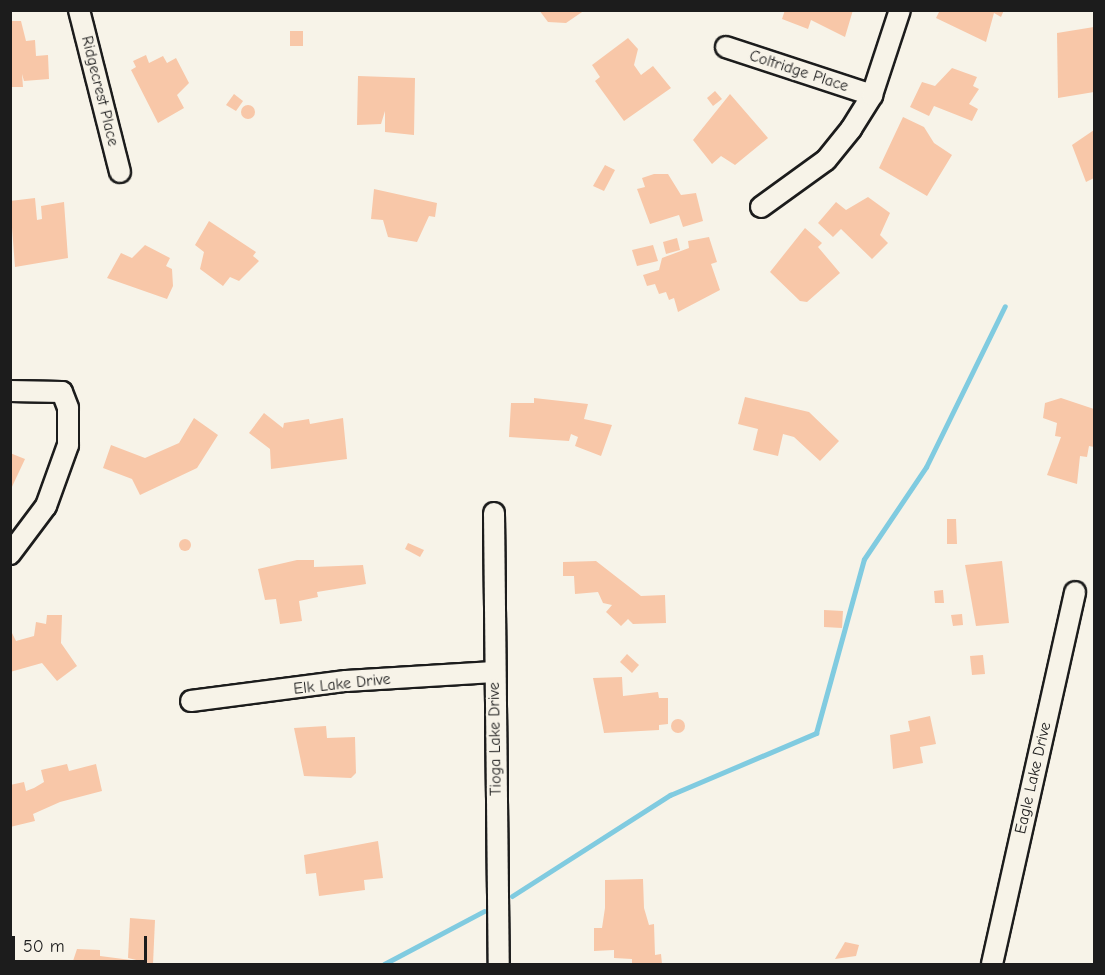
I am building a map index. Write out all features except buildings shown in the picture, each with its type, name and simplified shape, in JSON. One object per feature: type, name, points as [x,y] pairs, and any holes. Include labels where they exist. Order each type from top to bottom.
[{"type":"street","name":"Ridgecrest Place","points":[[79,10],[120,172]]},
{"type":"street","points":[[761,207],[826,160],[872,95],[900,10]]},
{"type":"street","name":"Coltridge Place","points":[[726,47],[872,95]]},
{"type":"street","points":[[10,391],[62,392],[68,408],[68,445],[46,506],[10,554]]},
{"type":"street","name":"Tioga Lake Drive","points":[[494,513],[499,964]]},
{"type":"street","name":"Eagle Lake Drive","points":[[992,964],[1075,592]]},
{"type":"street","name":"Elk Lake Drive","points":[[190,701],[346,681],[494,672]]},
{"type":"waterway","points":[[512,896],[670,795],[816,733],[864,559],[926,467],[1005,306]]},
{"type":"waterway","points":[[384,964],[484,911]]}]
